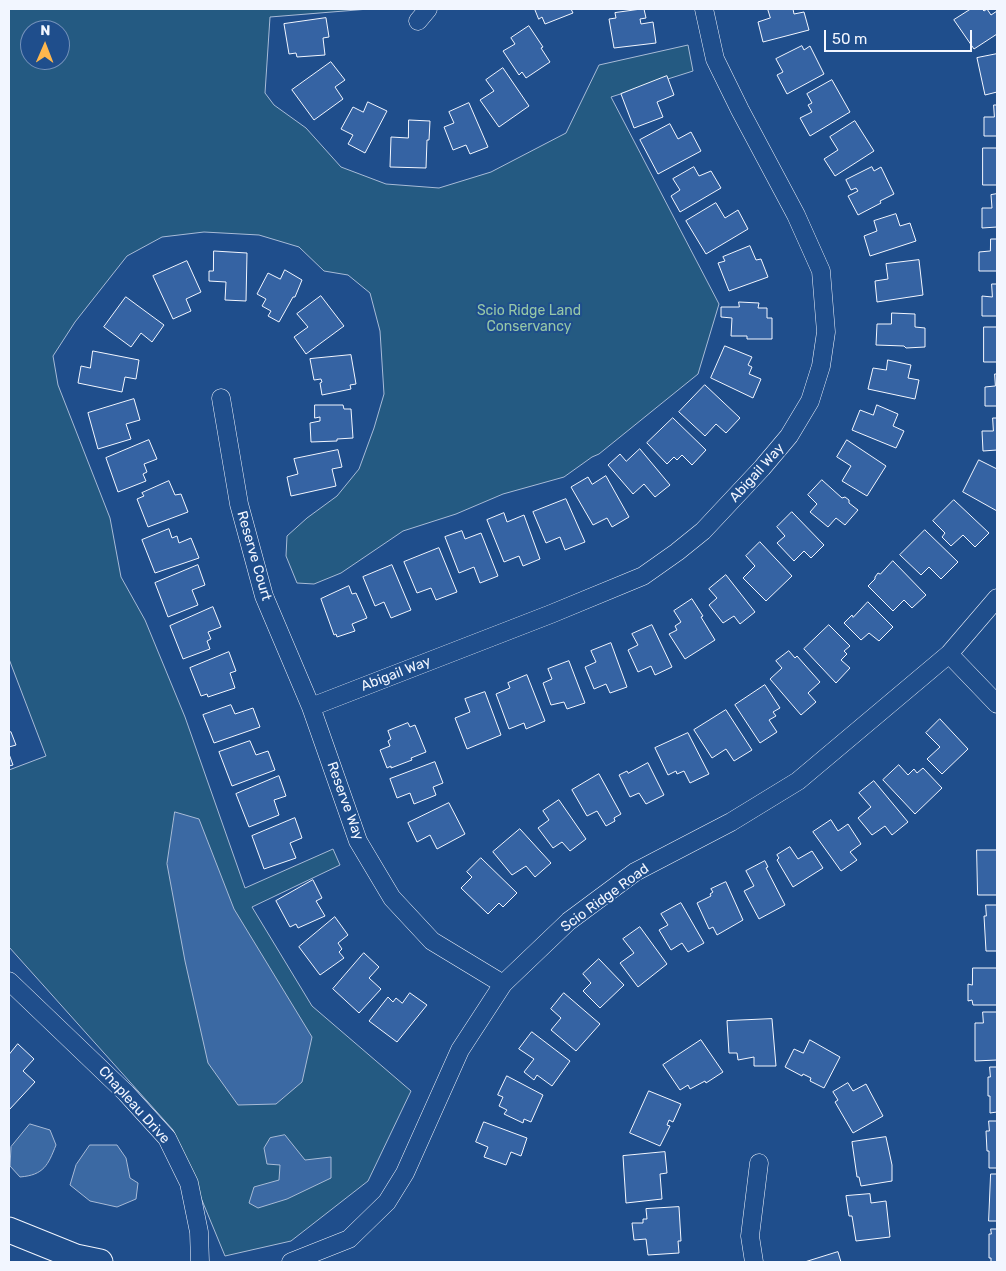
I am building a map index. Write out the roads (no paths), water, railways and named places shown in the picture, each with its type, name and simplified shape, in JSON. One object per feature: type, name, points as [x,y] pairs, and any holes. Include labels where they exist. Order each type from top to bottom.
[{"type":"street","name":"Abigail Way","points":[[312,707],[542,618],[643,576],[677,552],[709,524],[762,468],[789,436],[810,401],[821,366],[826,332],[821,271],[796,215],[715,59],[704,9]]},
{"type":"street","name":"Reserve Court","points":[[221,398],[239,504],[264,596],[312,707]]},
{"type":"street","name":"Scio Ridge Road","points":[[291,1262],[349,1239],[387,1202],[406,1173],[460,1050],[503,984],[569,921],[635,872],[730,822],[798,781],[949,654],[997,598]]},
{"type":"street","points":[[949,654],[997,704]]},
{"type":"street","name":"Reserve Way","points":[[312,707],[358,841],[392,898],[432,941],[503,984]]},
{"type":"street","name":"Chapleau Drive","points":[[9,980],[126,1092],[167,1138],[189,1183],[199,1232],[200,1262]]},
{"type":"street","points":[[754,1262],[750,1236],[759,1164]]},
{"type":"street","points":[[9,1230],[76,1257],[100,1262]]},
{"type":"park label","name":"Scio Ridge Land Conservancy","points":[[529,320]]}]
